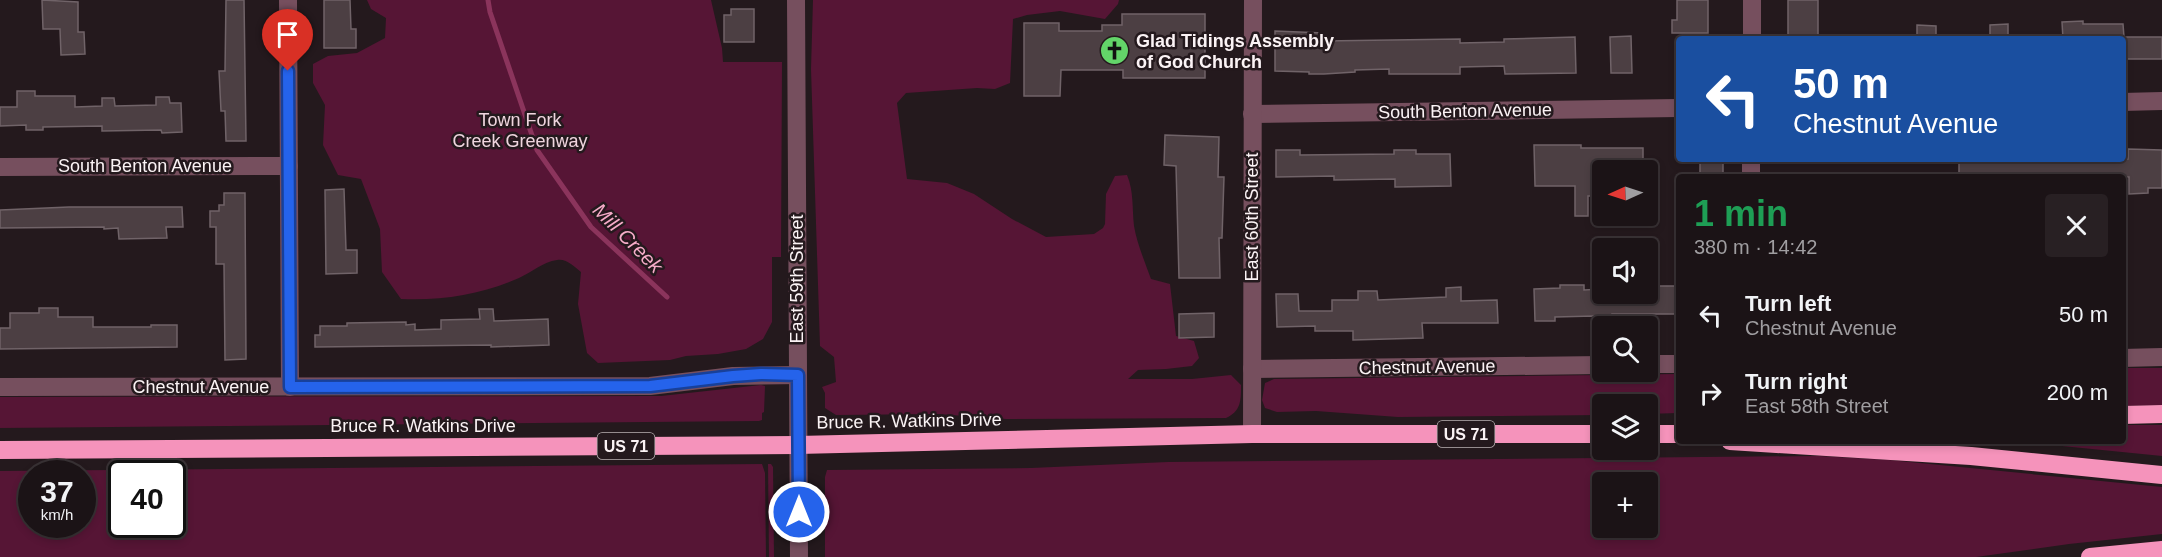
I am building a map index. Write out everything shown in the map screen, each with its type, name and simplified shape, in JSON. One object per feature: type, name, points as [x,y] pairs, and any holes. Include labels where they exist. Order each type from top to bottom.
[{"type":"highway","points":[[2126,415],[2162,414]]},
{"type":"highway","name":"Bruce R. Watkins Drive","points":[[0,450],[798,445],[1252,434],[1592,434]]},
{"type":"highway","points":[[1658,434],[1676,434]]},
{"type":"highway","points":[[1778,444],[1971,456],[2162,475]]},
{"type":"highway","points":[[2090,557],[2162,550]]},
{"type":"street","points":[[288,0],[290,387]]},
{"type":"street","name":"East 59th Street","points":[[796,0],[799,557]]},
{"type":"street","name":"East 60th Street","points":[[1252,0],[1252,434]]},
{"type":"street","points":[[1752,0],[1752,36]]},
{"type":"street","points":[[2126,102],[2162,101]]},
{"type":"street","name":"South Benton Avenue","points":[[1252,114],[1676,108]]},
{"type":"street","name":"South Benton Avenue","points":[[0,167],[289,166]]},
{"type":"street","points":[[2126,358],[2162,357]]},
{"type":"street","points":[[1658,364],[1676,364]]},
{"type":"street","name":"Chestnut Avenue","points":[[1252,369],[1592,365]]},
{"type":"street","name":"Chestnut Avenue","points":[[0,387],[650,386],[733,376],[798,375]]},
{"type":"green space","name":"Town Fork Creek Greenway","points":[[367,0],[711,0],[723,62],[782,62],[781,257],[772,257],[772,322],[763,339],[746,349],[718,354],[686,356],[670,360],[598,363],[587,353],[578,304],[581,272],[564,260],[552,261],[505,284],[476,292],[432,299],[401,299],[382,272],[380,229],[361,179],[338,175],[323,145],[325,105],[313,83],[313,64],[328,56],[357,53],[385,38],[386,18],[371,9]]},
{"type":"green space","points":[[813,0],[1119,0],[1105,19],[1060,11],[1013,19],[1010,83],[995,89],[977,88],[906,93],[897,103],[907,179],[947,183],[974,194],[1012,219],[1046,237],[1094,234],[1103,228],[1106,194],[1115,176],[1127,175],[1132,194],[1135,233],[1151,279],[1170,284],[1176,336],[1194,341],[1199,358],[1192,366],[1138,370],[1128,379],[1192,379],[1231,375],[1241,385],[1240,401],[1235,412],[1226,418],[1006,419],[938,414],[836,415],[825,408],[825,393],[822,387],[836,382],[834,357],[820,346],[811,69]]},
{"type":"green space","points":[[2126,368],[2162,368],[2162,405],[2126,406]]},
{"type":"green space","points":[[1658,374],[1676,374],[1676,413],[1658,414],[1658,394],[1592,394],[1592,415],[1398,417],[1316,411],[1277,412],[1265,408],[1262,400],[1265,383],[1274,379],[1592,375],[1592,382],[1658,382]]},
{"type":"green space","points":[[765,386],[764,412],[762,420],[759,421],[0,428],[0,397],[661,396]]},
{"type":"green space","points":[[2126,425],[2162,425],[2162,456],[2042,444],[2126,444]]},
{"type":"green space","points":[[1819,456],[1889,460],[2162,487],[2162,534],[1976,557],[825,557],[825,477],[827,470],[1031,468],[1168,462],[1592,458],[1592,460],[1658,460],[1658,457]]},
{"type":"green space","points":[[762,464],[765,473],[766,557],[0,557],[0,471],[18,471],[18,538],[96,538],[96,470],[108,470],[108,538],[186,538],[186,469]]},
{"type":"green space","points":[[768,464],[773,467],[774,557],[769,557]]},
{"type":"building","points":[[42,0],[78,2],[78,32],[84,32],[85,54],[61,55],[60,29],[43,29]]},
{"type":"building","points":[[226,0],[244,0],[246,141],[226,141],[225,111],[221,111],[219,71],[225,71]]},
{"type":"building","points":[[324,0],[350,0],[351,29],[356,29],[356,48],[324,48]]},
{"type":"building","points":[[1677,0],[1708,0],[1708,33],[1672,33],[1672,20],[1677,20]]},
{"type":"building","points":[[1788,0],[1818,0],[1818,36],[1788,36]]},
{"type":"building","points":[[731,9],[754,9],[754,42],[724,42],[724,15],[731,15]]},
{"type":"building","name":"Glad Tidings Assembly of God Church","points":[[1122,14],[1205,14],[1205,78],[1123,78],[1123,70],[1061,70],[1060,96],[1024,96],[1024,23],[1059,23],[1059,31],[1102,31],[1102,25],[1122,25]]},
{"type":"building","points":[[2062,22],[2123,24],[2124,36],[2063,36]]},
{"type":"building","points":[[2008,24],[2008,36],[1990,36],[1990,25]]},
{"type":"building","points":[[1917,25],[1936,26],[1936,36],[1917,36]]},
{"type":"building","points":[[1275,31],[1323,33],[1323,41],[1460,39],[1460,43],[1575,37],[1576,73],[1505,74],[1504,66],[1460,67],[1460,74],[1389,74],[1389,69],[1324,74],[1275,71]]},
{"type":"building","points":[[1631,36],[1632,73],[1611,73],[1610,37]]},
{"type":"building","points":[[2126,37],[2162,37],[2162,59],[2126,59]]},
{"type":"building","points":[[17,91],[35,91],[35,96],[75,96],[75,107],[102,106],[102,98],[114,98],[115,106],[156,105],[156,97],[169,97],[170,103],[181,103],[182,132],[102,131],[102,126],[43,127],[43,130],[26,130],[26,125],[0,126],[0,107],[17,107]]},
{"type":"building","points":[[1165,135],[1219,137],[1218,177],[1224,177],[1222,238],[1219,238],[1220,278],[1179,278],[1176,166],[1164,165]]},
{"type":"building","points":[[1534,145],[1643,148],[1643,160],[1592,160],[1592,196],[1588,196],[1588,216],[1575,216],[1575,186],[1535,186]]},
{"type":"building","points":[[2128,149],[2162,150],[2162,188],[2148,188],[2148,193],[2129,194],[2129,177],[2126,177],[2126,174],[1959,174],[1959,162],[2126,162]]},
{"type":"building","points":[[1276,150],[1300,150],[1300,155],[1394,154],[1394,150],[1416,150],[1416,154],[1450,154],[1451,186],[1395,187],[1395,179],[1334,180],[1334,176],[1276,177]]},
{"type":"building","points":[[1700,163],[1723,163],[1723,174],[1700,174]]},
{"type":"building","points":[[344,189],[346,250],[357,250],[357,273],[326,274],[325,190]]},
{"type":"building","points":[[224,193],[245,193],[246,359],[225,360],[224,264],[216,264],[216,227],[210,227],[210,211],[219,211],[219,205],[224,205]]},
{"type":"building","points":[[69,207],[182,207],[183,227],[166,227],[167,238],[119,239],[118,228],[0,228],[0,210]]},
{"type":"building","points":[[1560,285],[1584,285],[1584,290],[1592,290],[1592,304],[1658,304],[1658,286],[1676,286],[1676,314],[1612,314],[1612,316],[1555,317],[1555,321],[1535,321],[1534,289],[1560,288]]},
{"type":"building","points":[[1461,287],[1461,301],[1497,300],[1498,323],[1422,323],[1423,338],[1353,340],[1353,331],[1315,331],[1315,326],[1277,327],[1276,294],[1298,294],[1299,311],[1332,311],[1332,300],[1358,300],[1358,291],[1377,291],[1378,300],[1446,297],[1446,288]]},
{"type":"building","points":[[39,308],[58,308],[58,317],[93,317],[93,327],[177,325],[177,347],[0,349],[0,328],[10,328],[10,313],[39,313]]},
{"type":"building","points":[[479,309],[493,309],[494,321],[548,319],[549,345],[315,347],[315,335],[320,335],[320,326],[406,322],[406,325],[415,324],[415,330],[441,329],[441,320],[480,319]]},
{"type":"building","points":[[1214,313],[1214,337],[1179,338],[1179,314]]},
{"type":"waterway","name":"Mill Creek","points":[[488,0],[490,12],[537,150],[591,227],[667,297]]},
{"type":"place","name":"Glad Tidings Assembly of God Church","points":[[1115,51]]},
{"type":"route","points":[[288,71],[290,387],[650,386],[733,376],[798,375],[799,512]]}]
